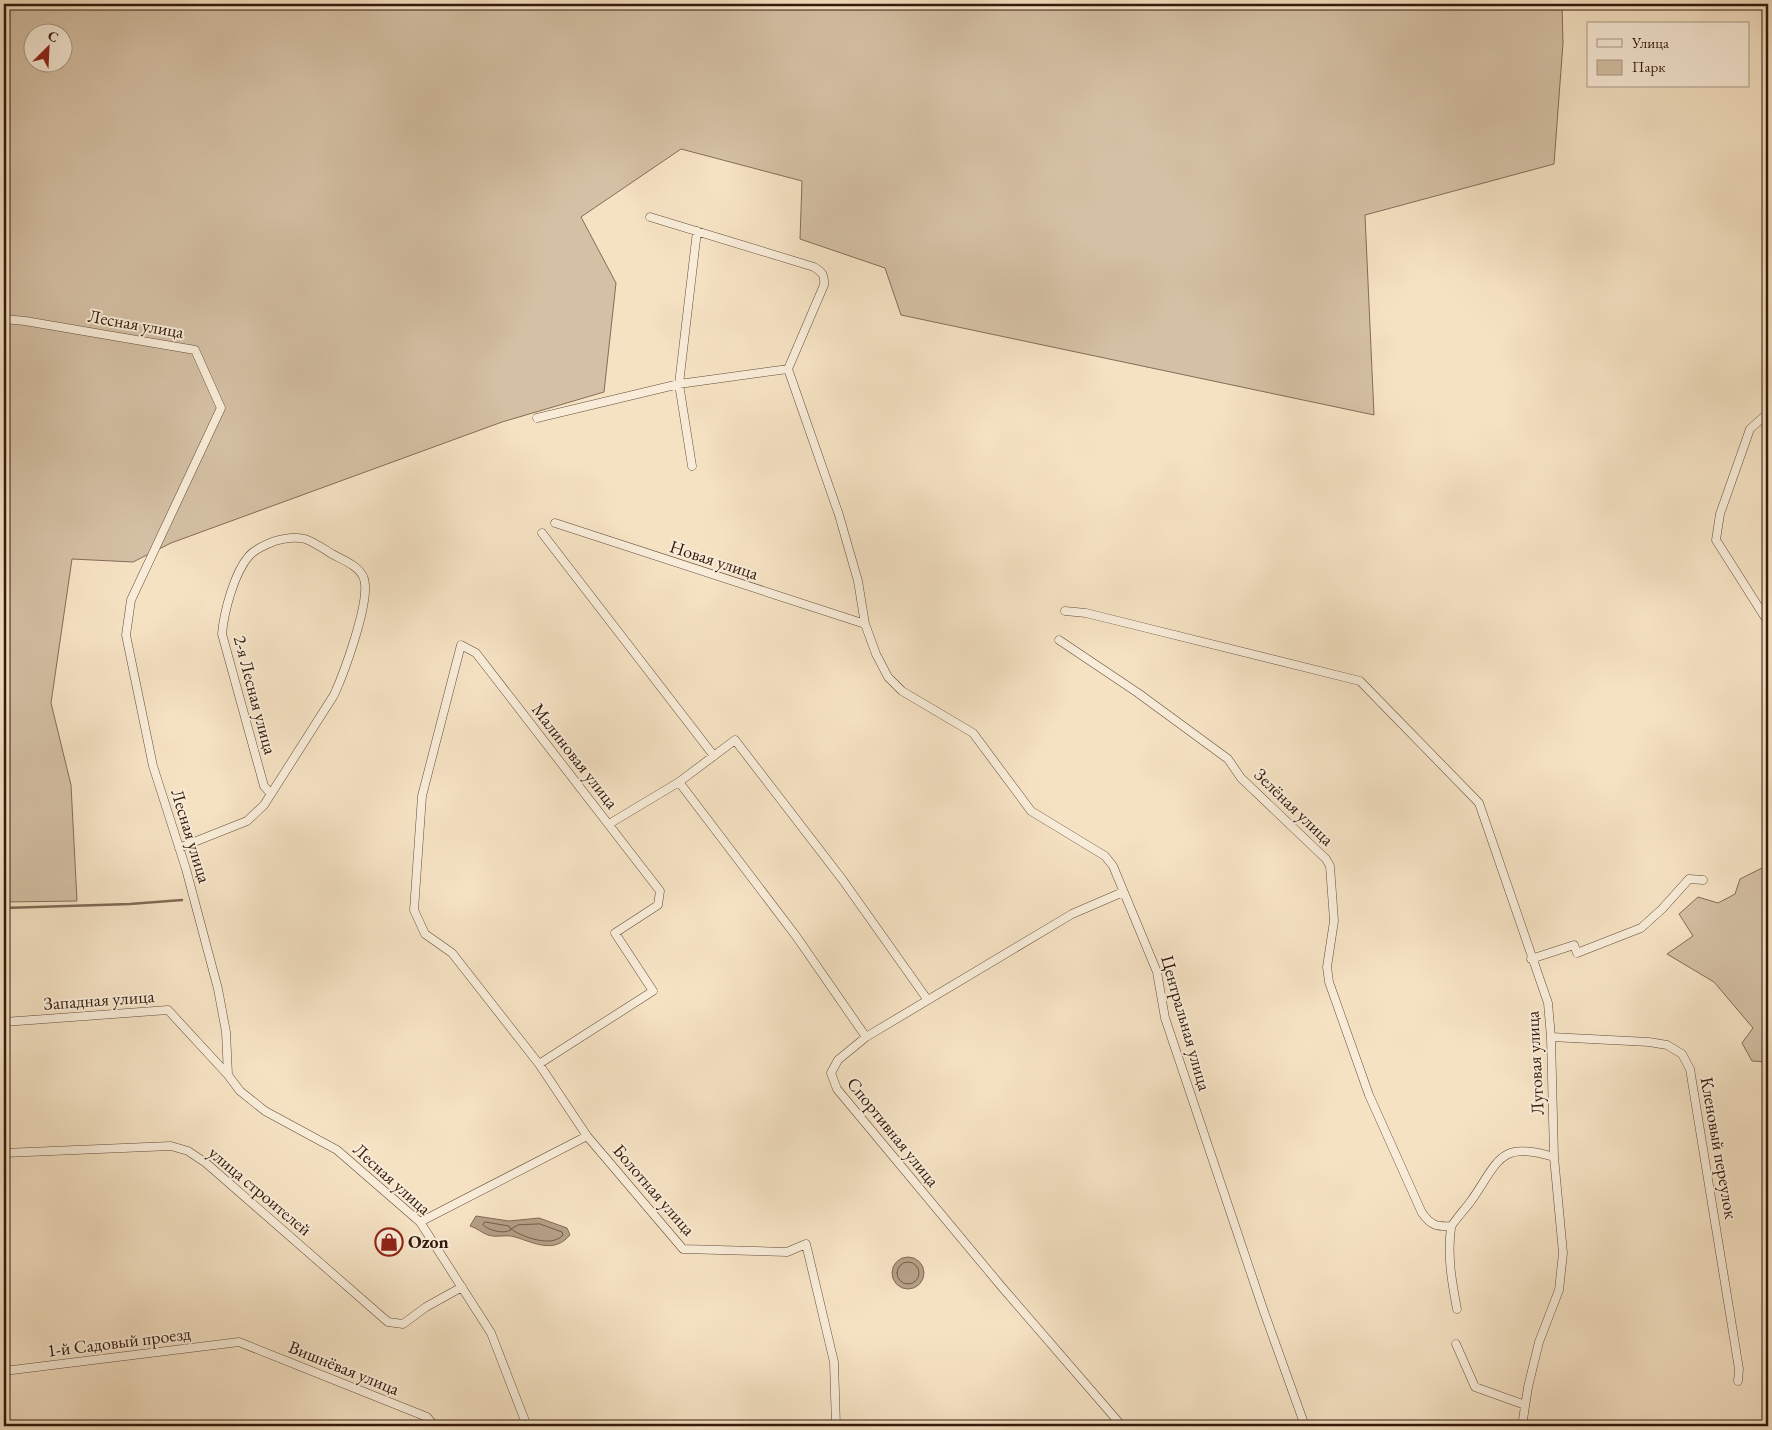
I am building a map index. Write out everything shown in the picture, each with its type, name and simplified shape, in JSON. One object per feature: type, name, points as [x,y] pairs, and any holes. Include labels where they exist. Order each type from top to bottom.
[{"type":"street","points":[[536,418],[679,384],[788,369],[824,285],[825,277],[821,271],[650,217]]},
{"type":"street","points":[[692,466],[679,384],[697,231]]},
{"type":"street","name":"Лесная улица","points":[[4,319],[195,350],[221,408],[131,600],[126,635],[153,766],[179,848],[218,989],[226,1032],[228,1075],[240,1091],[265,1110],[337,1150],[420,1222],[491,1333],[527,1426]]},
{"type":"street","name":"Центральная улица","points":[[788,369],[839,515],[858,581],[865,624],[876,654],[888,677],[902,691],[973,732],[1031,812],[1105,856],[1118,875],[1123,892],[1158,972],[1165,1018],[1263,1309],[1306,1426]]},
{"type":"street","points":[[1768,412],[1750,429],[1720,514],[1716,540],[1768,622]]},
{"type":"street","name":"Новая улица","points":[[555,523],[865,624]]},
{"type":"street","points":[[542,533],[714,756]]},
{"type":"street","name":"2-я Лесная улица","points":[[179,848],[247,821],[256,815],[271,794],[334,695],[342,676],[366,591],[364,577],[355,566],[305,540],[286,538],[268,544],[250,555],[239,573],[223,617],[222,634],[264,786],[271,794]]},
{"type":"street","name":"Луговая улица","points":[[1065,611],[1086,613],[1360,681],[1479,803],[1531,959],[1548,1003],[1551,1037],[1554,1157],[1563,1253],[1559,1290],[1539,1342],[1522,1426]]},
{"type":"street","name":"Зелёная улица","points":[[1059,640],[1138,693],[1228,759],[1241,778],[1326,859],[1330,866],[1334,921],[1328,967],[1332,991],[1369,1095],[1422,1213],[1430,1224],[1439,1227],[1451,1226]]},
{"type":"street","name":"Малиновая улица","points":[[414,910],[422,796],[461,645],[476,653],[660,891],[658,905],[615,933],[653,991],[539,1064]]},
{"type":"street","points":[[609,824],[679,782],[735,740],[842,880],[927,999]]},
{"type":"street","points":[[679,782],[796,936],[866,1037]]},
{"type":"street","points":[[1531,959],[1574,944],[1577,953],[1641,928],[1689,879],[1703,880]]},
{"type":"street","name":"Спортивная улица","points":[[1122,1426],[837,1089],[832,1079],[833,1067],[838,1060],[866,1037],[1072,914],[1123,892]]},
{"type":"street","name":"Болотная улица","points":[[414,910],[425,934],[452,953],[539,1064],[587,1136],[683,1249],[786,1252],[806,1244],[834,1362],[836,1426]]},
{"type":"street","name":"Западная улица","points":[[4,1022],[168,1010],[228,1075]]},
{"type":"street","name":"Кленовый переулок","points":[[1551,1037],[1649,1042],[1667,1045],[1682,1054],[1690,1069],[1707,1166],[1739,1369],[1738,1381]]},
{"type":"street","points":[[420,1222],[587,1136]]},
{"type":"street","name":"улица строителей","points":[[4,1153],[171,1146],[188,1151],[206,1163],[268,1216],[388,1322],[403,1324],[426,1307],[462,1287]]},
{"type":"street","points":[[1457,1309],[1451,1276],[1451,1226],[1498,1160],[1508,1153],[1523,1150],[1554,1157]]},
{"type":"street","name":"1-й Садовый проезд","points":[[4,1371],[238,1342]]},
{"type":"street","name":"Вишнёвая улица","points":[[238,1342],[427,1418],[433,1424],[432,1426]]},
{"type":"street","points":[[1456,1344],[1475,1387],[1526,1405]]},
{"type":"green space","points":[[4,4],[1562,4],[1563,43],[1554,164],[1365,215],[1374,415],[901,315],[885,268],[800,239],[802,181],[681,149],[581,217],[616,283],[604,392],[502,422],[171,543],[133,562],[72,559],[51,703],[71,785],[77,901],[4,902]]},
{"type":"green space","points":[[1768,865],[1768,1062],[1752,1061],[1742,1043],[1753,1028],[1714,982],[1667,954],[1693,936],[1679,914],[1698,897],[1718,903],[1735,894],[1740,879]]},
{"type":"water","points":[[476,1216],[509,1221],[539,1218],[567,1228],[570,1235],[564,1241],[551,1246],[537,1244],[512,1236],[491,1236],[470,1226]]},
{"type":"water","points":[[908,1257],[914,1258],[919,1262],[923,1267],[923,1279],[919,1284],[914,1288],[908,1289],[902,1288],[897,1284],[893,1279],[892,1273],[893,1267],[897,1262],[902,1258]]},
{"type":"waterway","points":[[4,908],[130,904],[182,900]]},
{"type":"place","name":"Ozon","points":[[389,1242]]}]
